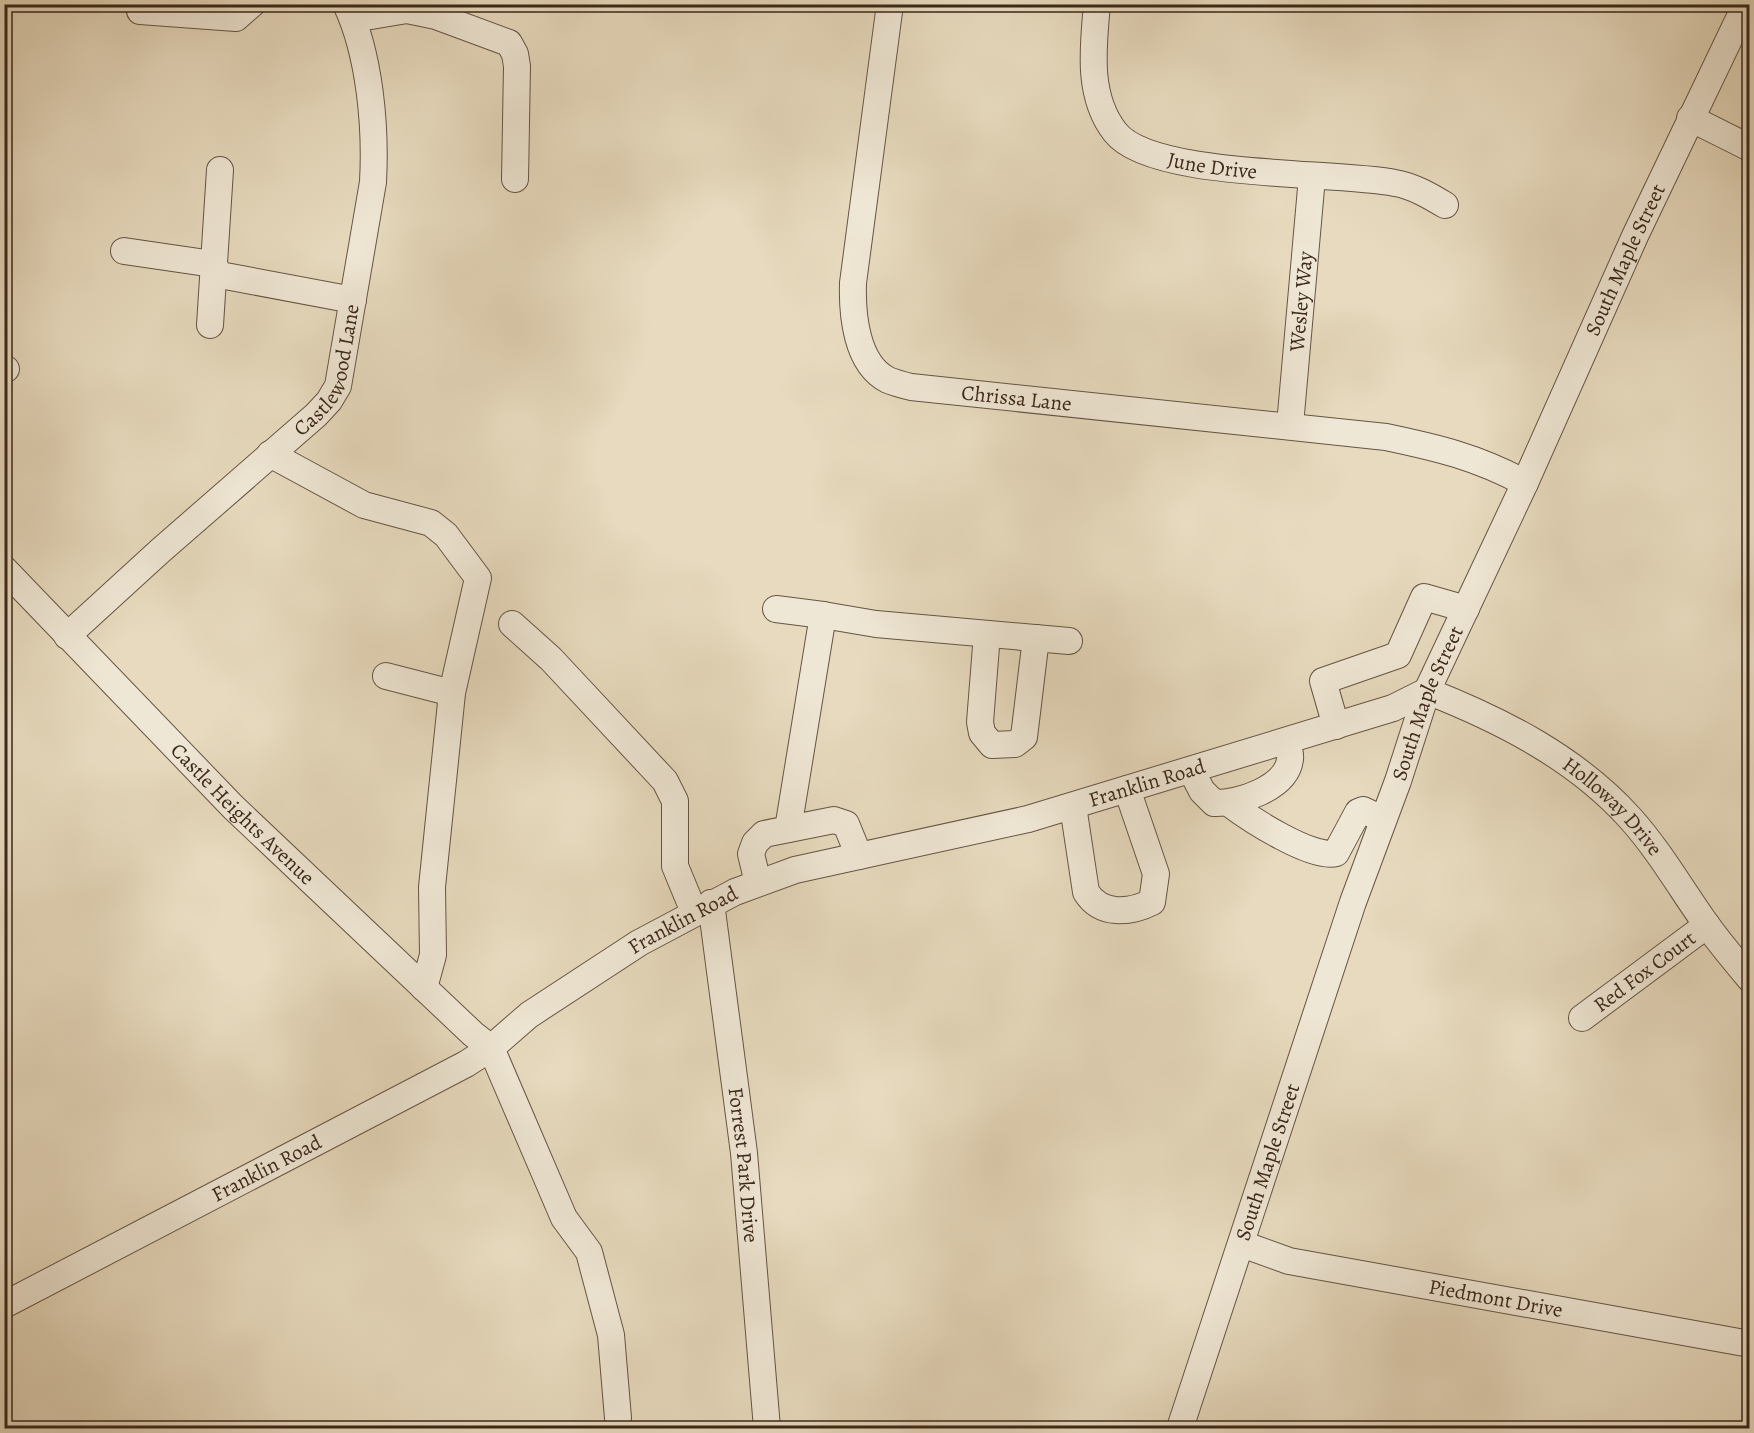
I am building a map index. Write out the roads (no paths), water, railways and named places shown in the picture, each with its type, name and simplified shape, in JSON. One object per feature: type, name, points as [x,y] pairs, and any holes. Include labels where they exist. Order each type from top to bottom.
[{"type":"street","points":[[140,11],[236,18],[252,4]]},
{"type":"street","name":"Chrissa Lane","points":[[890,4],[853,283],[852,315],[861,344],[871,364],[887,379],[911,387],[1290,425],[1386,437],[1454,451],[1497,468],[1526,483]]},
{"type":"street","name":"June Drive","points":[[1097,4],[1093,76],[1100,102],[1116,134],[1145,152],[1173,161],[1312,177],[1395,183],[1425,194],[1445,205]]},
{"type":"street","points":[[350,12],[407,10],[436,16],[509,43],[515,54],[517,66],[515,179]]},
{"type":"street","name":"South Maple Street","points":[[1180,1428],[1353,902],[1427,691],[1526,483],[1635,236],[1742,10]]},
{"type":"street","name":"Castlewood Lane","points":[[68,636],[316,415],[329,402],[338,386],[374,182],[375,151],[364,69],[350,12]]},
{"type":"street","points":[[1690,118],[1749,148]]},
{"type":"street","points":[[210,325],[220,170]]},
{"type":"street","name":"Wesley Way","points":[[1290,425],[1312,177]]},
{"type":"street","points":[[124,250],[213,264],[220,275],[353,300]]},
{"type":"street","points":[[270,454],[364,504],[431,522],[446,535],[478,578],[452,693],[432,887],[433,954],[424,988]]},
{"type":"street","name":"Castle Heights Avenue","points":[[7,576],[233,807],[424,988],[491,1048]]},
{"type":"street","points":[[1336,726],[1323,681],[1398,656],[1424,597],[1466,609]]},
{"type":"street","points":[[776,609],[876,624],[1069,641]]},
{"type":"street","points":[[788,829],[823,615]]},
{"type":"street","name":"Forrest Park Drive","points":[[512,624],[551,659],[665,781],[675,801],[675,866],[702,907],[744,1153],[767,1428]]},
{"type":"street","points":[[987,634],[980,722],[982,733],[992,746],[1015,744],[1024,736],[1027,729],[1036,638]]},
{"type":"street","points":[[386,676],[452,693]]},
{"type":"street","name":"Franklin Road","points":[[4,1305],[466,1064],[491,1048],[529,1016],[639,943],[702,907],[795,870],[1028,819],[1073,806],[1394,708],[1427,691]]},
{"type":"street","name":"Holloway Drive","points":[[1427,691],[1491,718],[1575,768],[1629,818],[1651,843],[1707,925],[1749,979]]},
{"type":"street","points":[[1191,770],[1202,791],[1214,803],[1230,804],[1253,796],[1287,771],[1291,757],[1286,741]]},
{"type":"street","points":[[1073,806],[1084,883],[1093,903],[1104,909],[1140,908],[1152,902],[1156,874],[1126,789]]},
{"type":"street","points":[[1230,804],[1256,824],[1311,850],[1328,855],[1336,853],[1358,812],[1363,810],[1383,819]]},
{"type":"street","points":[[758,883],[752,854],[755,843],[764,834],[834,820],[846,824],[860,856]]},
{"type":"street","name":"Red Fox Court","points":[[1582,1018],[1707,925]]},
{"type":"street","points":[[491,1048],[564,1218],[589,1252],[611,1335],[618,1418]]},
{"type":"street","name":"Piedmont Drive","points":[[1242,1244],[1289,1260],[1749,1344]]}]
